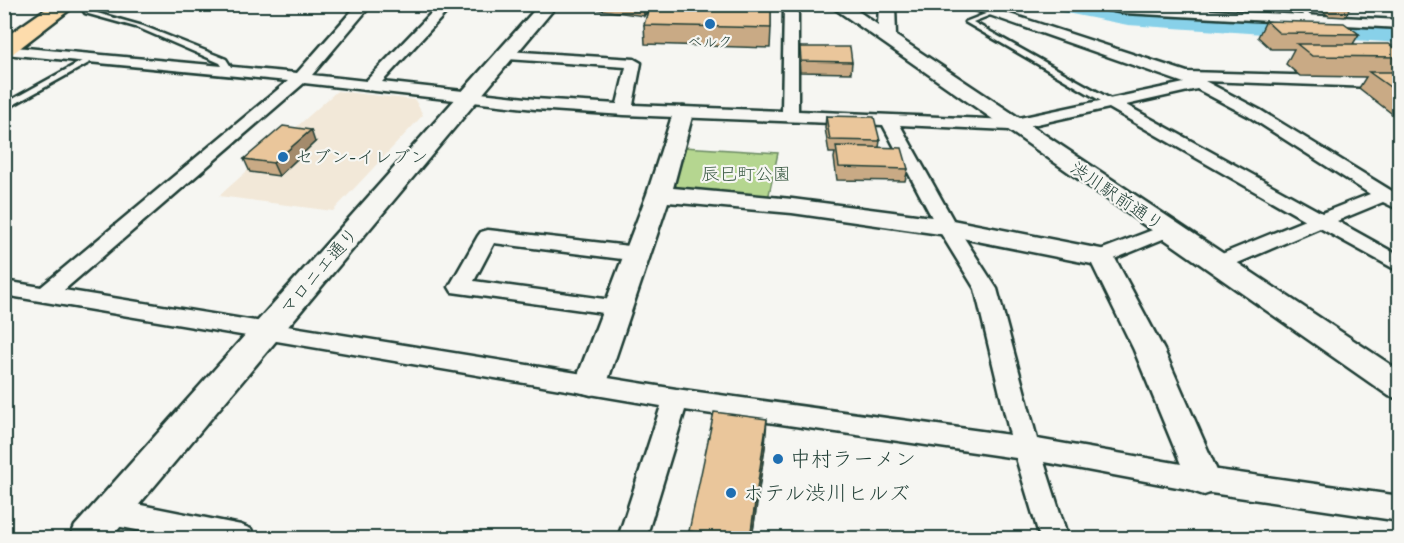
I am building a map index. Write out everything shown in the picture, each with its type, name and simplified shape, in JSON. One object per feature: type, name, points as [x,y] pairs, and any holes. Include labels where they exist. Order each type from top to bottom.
[{"type":"main road","points":[[4,50],[67,4]]},
{"type":"street","points":[[46,294],[301,78],[366,4]]},
{"type":"street","points":[[370,85],[448,4]]},
{"type":"street","name":"マロニエ通り","points":[[88,538],[550,4]]},
{"type":"street","points":[[790,116],[791,7],[801,4]]},
{"type":"street","name":"渋川駅前通り","points":[[836,4],[1400,387]]},
{"type":"street","points":[[887,4],[887,38]]},
{"type":"street","points":[[964,4],[1183,76],[1254,113],[1391,200]]},
{"type":"street","points":[[1097,4],[1124,9],[1400,24]]},
{"type":"street","points":[[4,50],[229,70],[470,97],[624,110],[1010,124],[1200,84]]},
{"type":"street","points":[[507,55],[634,63],[624,110]]},
{"type":"street","points":[[1183,76],[1400,83]]},
{"type":"street","points":[[1111,103],[1400,265]]},
{"type":"street","points":[[591,384],[659,194],[683,113]]},
{"type":"street","points":[[889,120],[947,227],[986,289],[1026,448],[1053,538]]},
{"type":"street","points":[[659,194],[792,206],[947,227],[1102,257],[1168,230]]},
{"type":"street","points":[[1219,263],[1321,221],[1391,200]]},
{"type":"street","points":[[618,307],[460,287],[488,236],[638,254]]},
{"type":"street","points":[[1102,257],[1149,350],[1204,480]]},
{"type":"street","points":[[4,288],[676,399],[1026,448],[1204,480],[1400,509]]},
{"type":"street","points":[[632,538],[676,399]]},
{"type":"street","points":[[111,512],[241,538]]},
{"type":"lane","points":[[83,4],[87,12],[141,27],[223,61],[229,70]]},
{"type":"lane","points":[[1294,4],[1312,20]]},
{"type":"lane","points":[[990,14],[968,22],[1111,103]]},
{"type":"lane","points":[[4,108],[92,59]]},
{"type":"shaded area","points":[[337,91],[415,100],[423,115],[333,211],[219,196]]},
{"type":"green space","name":"辰巳町公園","points":[[683,147],[778,153],[768,199],[679,190],[673,181]]},
{"type":"building","points":[[650,4],[771,4],[771,28],[644,25]]},
{"type":"building","points":[[1334,4],[1349,4],[1351,6],[1335,6]]},
{"type":"building","points":[[1266,21],[1344,23],[1359,34],[1279,33]]},
{"type":"building","points":[[1297,44],[1389,44],[1400,52],[1400,57],[1312,56]]},
{"type":"building","points":[[800,47],[850,47],[852,62],[801,61]]},
{"type":"building","points":[[1369,72],[1400,72],[1400,94]]},
{"type":"building","points":[[826,116],[874,117],[880,141],[830,140]]},
{"type":"building","points":[[283,126],[311,130],[273,163],[244,159]]},
{"type":"building","points":[[836,146],[902,148],[908,169],[839,167]]},
{"type":"building","name":"ホテル渋川ヒルズ","points":[[714,412],[767,419],[750,538],[689,531]]},
{"type":"waterway","points":[[1061,4],[1128,17],[1400,34]]},
{"type":"place","name":"ベルク","points":[[710,24]]},
{"type":"place","name":"セブン-イレブン","points":[[283,157]]},
{"type":"place","name":"中村ラーメン","points":[[778,459]]},
{"type":"place","name":"ホテル渋川ヒルズ","points":[[731,493]]}]
